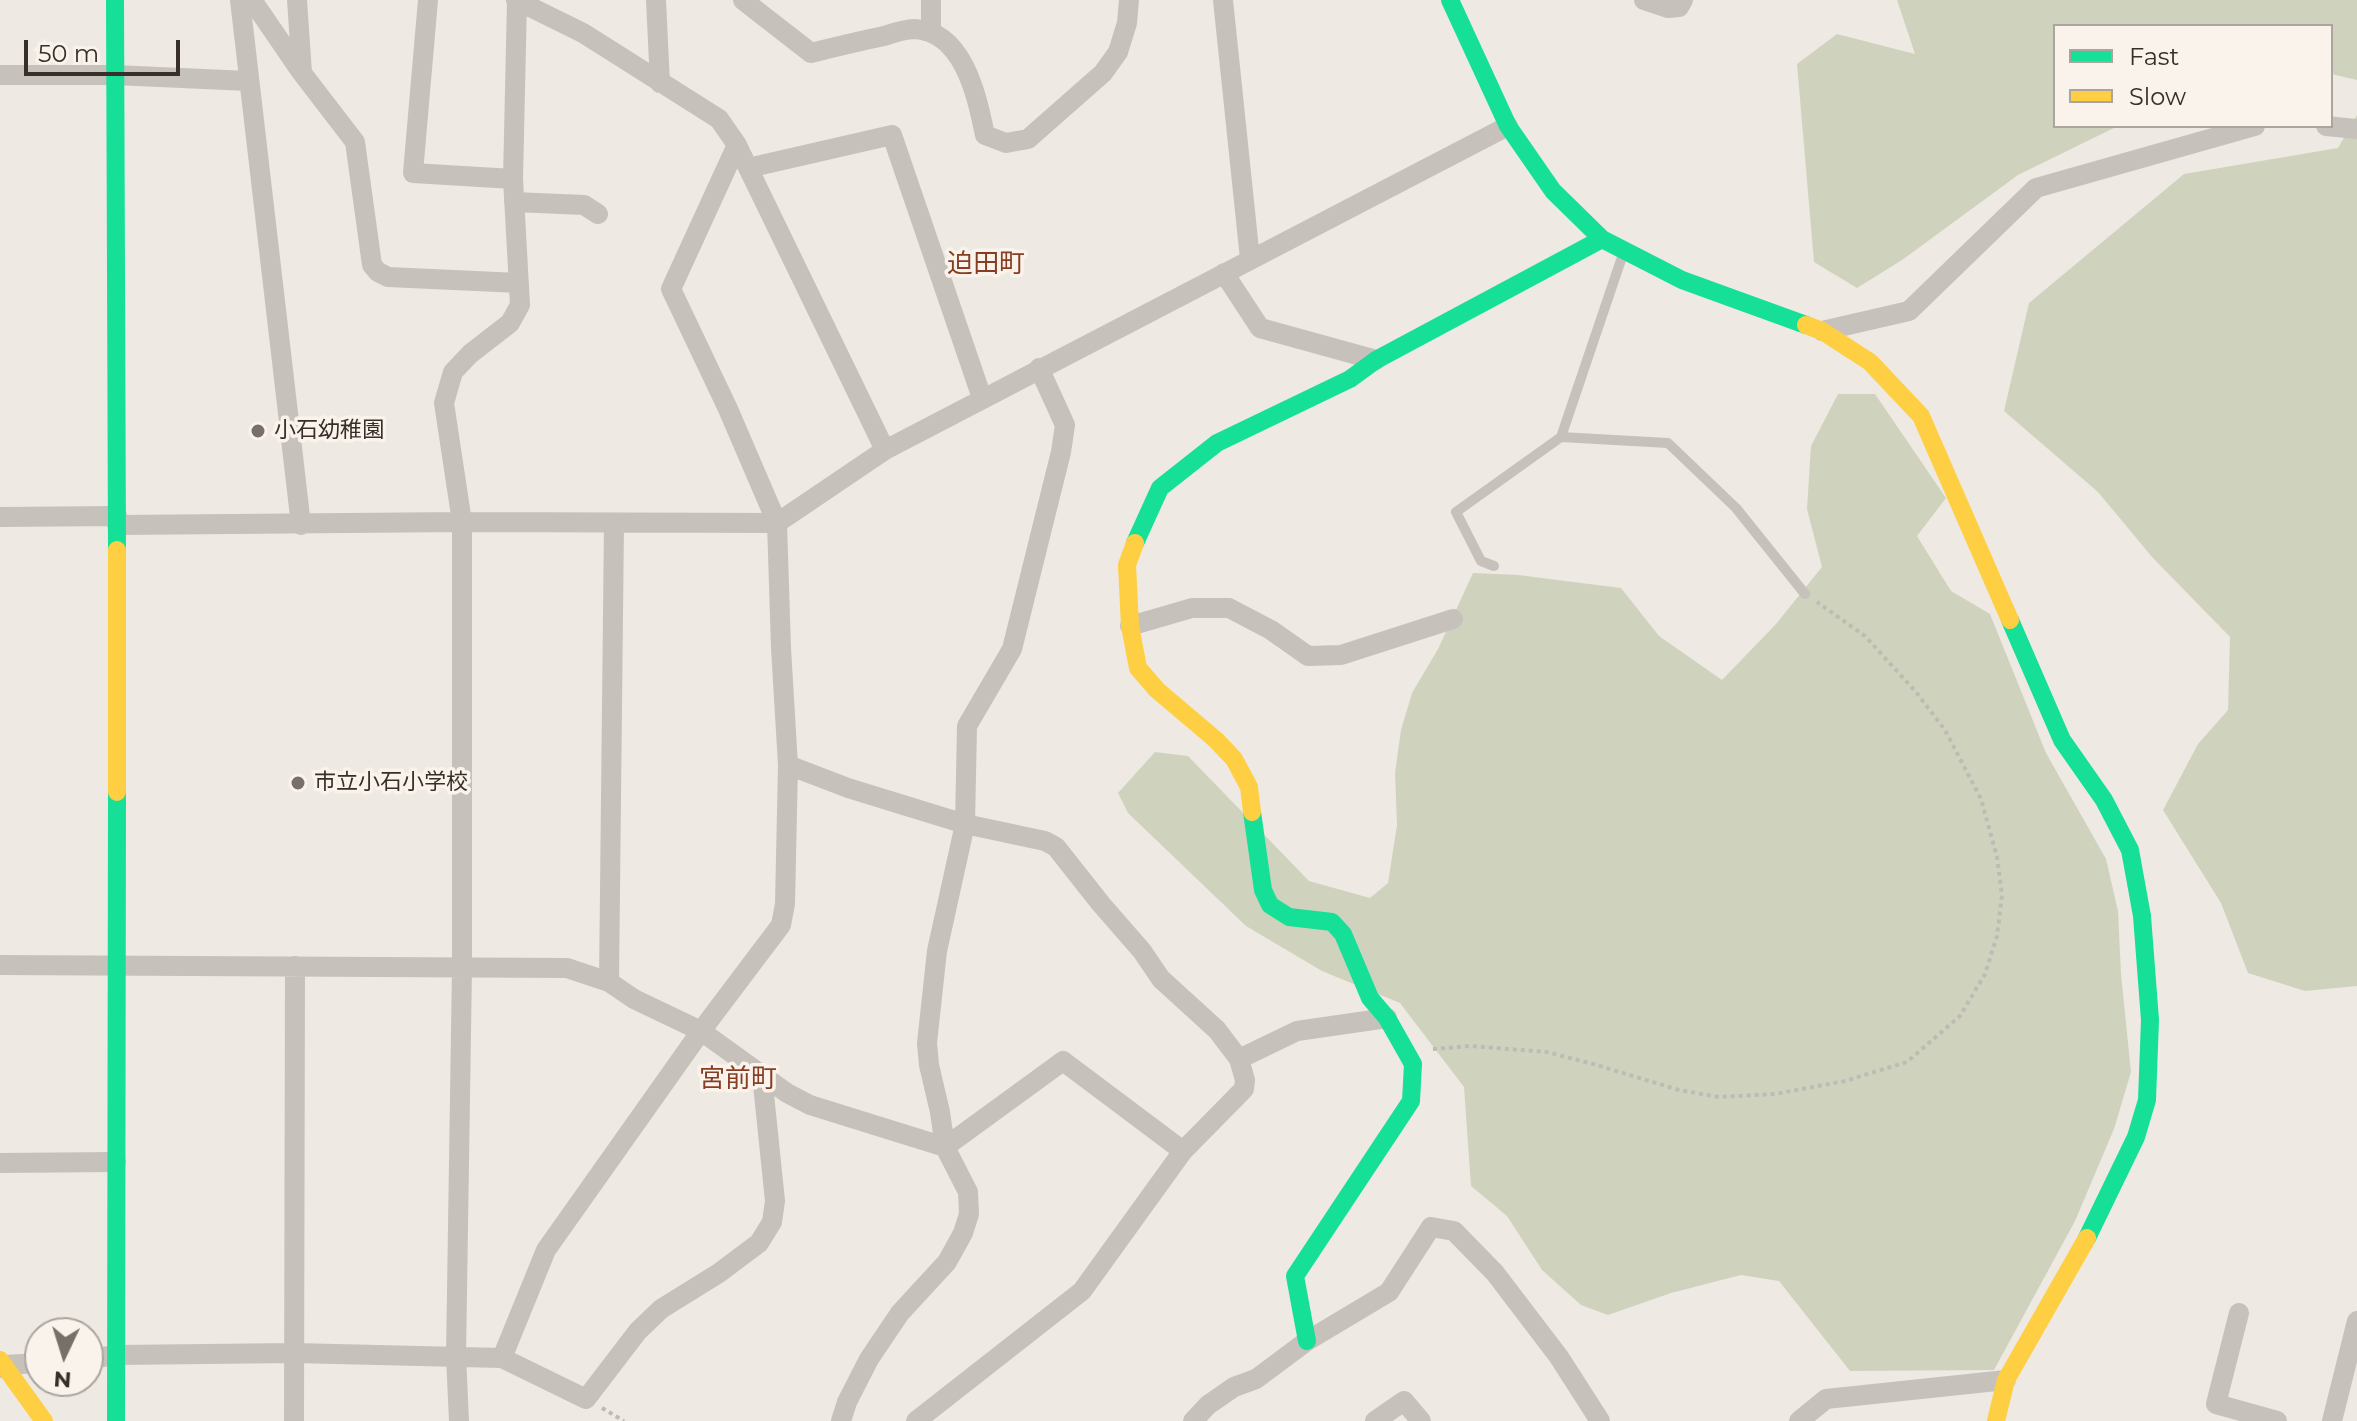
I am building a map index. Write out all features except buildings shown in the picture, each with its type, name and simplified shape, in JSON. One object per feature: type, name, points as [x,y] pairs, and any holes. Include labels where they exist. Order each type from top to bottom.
[{"type":"street","points":[[115,0],[116,1421]]},
{"type":"street","points":[[240,0],[301,525]]},
{"type":"street","points":[[252,0],[355,142],[372,265],[378,272],[388,277],[519,283]]},
{"type":"street","points":[[297,0],[302,73]]},
{"type":"street","points":[[428,0],[413,173],[513,179]]},
{"type":"street","points":[[656,0],[660,83]]},
{"type":"street","points":[[743,0],[811,53],[912,29],[931,32],[948,44],[968,72],[985,135],[1006,143],[1028,139],[1103,73],[1118,52],[1127,23],[1129,0]]},
{"type":"street","points":[[931,0],[931,32]]},
{"type":"street","points":[[1223,0],[1250,259]]},
{"type":"street","points":[[1644,0],[1668,8],[1679,7],[1683,0]]},
{"type":"street","points":[[459,1421],[456,1356],[462,968],[462,522],[444,403],[453,372],[470,354],[510,323],[520,305],[513,179],[516,1],[583,33],[719,119],[737,145],[885,450]]},
{"type":"street","points":[[1458,3],[1508,126],[1553,191],[1602,239],[1682,280],[1822,331],[1870,362],[1921,416],[2062,740],[2104,800],[2130,850],[2142,916],[2150,1020],[2147,1100],[2136,1137],[2077,1258],[2006,1380],[1996,1421]]},
{"type":"street","points":[[0,75],[115,75],[248,81]]},
{"type":"street","points":[[0,517],[301,525],[777,523],[885,450],[1508,126]]},
{"type":"street","points":[[2333,127],[2357,129]]},
{"type":"street","points":[[1822,331],[1909,311],[2036,188],[2248,128]]},
{"type":"street","points":[[748,168],[892,135],[982,398]]},
{"type":"street","points":[[502,1358],[546,1250],[701,1031],[781,925],[785,904],[788,765],[777,523],[728,409],[671,289],[737,145]]},
{"type":"street","points":[[514,202],[584,205],[598,214]]},
{"type":"street","points":[[1307,1341],[1295,1276],[1411,1101],[1413,1064],[1387,1018],[1370,998],[1343,934],[1332,922],[1289,917],[1270,905],[1263,890],[1249,787],[1234,759],[1157,690],[1138,668],[1130,626],[1127,565],[1160,488],[1217,443],[1350,379],[1376,360],[1602,239]]},
{"type":"street","points":[[1224,273],[1260,328],[1376,360]]},
{"type":"street","points":[[841,1421],[869,1359],[900,1313],[947,1262],[963,1233],[969,1214],[968,1192],[945,1147],[927,1043],[937,951],[965,824],[967,726],[1012,649],[1061,452],[1065,425],[1039,368]]},
{"type":"street","points":[[609,982],[614,523]]},
{"type":"street","points":[[1130,626],[1192,608],[1229,608],[1271,630],[1308,656],[1341,655],[1453,619]]},
{"type":"street","points":[[788,765],[848,788],[965,824],[1045,841],[1056,847],[1142,951],[1161,979],[1217,1030],[1239,1059],[1245,1080],[1244,1089],[1183,1151],[1082,1291],[916,1421]]},
{"type":"street","points":[[0,965],[567,968],[609,982],[634,999],[701,1031],[787,1093],[810,1105],[945,1147]]},
{"type":"street","points":[[294,1421],[295,966]]},
{"type":"street","points":[[1239,1059],[1297,1031],[1387,1018]]},
{"type":"street","points":[[945,1147],[1063,1061],[1183,1151]]},
{"type":"street","points":[[104,1357],[294,1353],[502,1358],[586,1399],[638,1331],[661,1309],[719,1273],[759,1243],[772,1222],[775,1201],[762,1075]]},
{"type":"street","points":[[0,1163],[116,1162]]},
{"type":"street","points":[[1193,1421],[1234,1387],[1256,1379],[1307,1341],[1389,1292],[1431,1227],[1454,1231],[1495,1273],[1559,1357],[1600,1421]]},
{"type":"street","points":[[2239,1313],[2216,1404],[2277,1421]]},
{"type":"street","points":[[2332,1421],[2357,1321]]},
{"type":"street","points":[[1,1364],[24,1363]]},
{"type":"street","points":[[1,1364],[44,1421]]},
{"type":"street","points":[[1799,1421],[1826,1399],[2006,1380]]},
{"type":"street","points":[[1375,1421],[1404,1401],[1421,1421]]},
{"type":"lane","points":[[1494,566],[1481,561],[1456,512],[1561,437],[1624,252]]},
{"type":"lane","points":[[1561,437],[1668,443],[1736,508],[1805,594]]},
{"type":"path","points":[[1408,1052],[1470,1046],[1547,1052],[1679,1090],[1719,1097],[1775,1094],[1845,1081],[1907,1062],[1960,1016],[1985,974],[1997,936],[2002,895],[1997,857],[1981,799],[1945,730],[1916,692],[1865,636],[1805,594]]},
{"type":"green space","points":[[1897,0],[2357,0],[2357,80],[2333,74],[2333,24],[2053,24],[2053,128],[2114,128],[2018,175],[1902,260],[1857,288],[1814,262],[1797,64],[1837,34],[1915,54]]},
{"type":"green space","points":[[2357,115],[2357,986],[2305,991],[2248,973],[2221,903],[2163,810],[2198,744],[2228,710],[2230,637],[2152,557],[2098,492],[2004,411],[2029,303],[2184,174],[2338,148]]},
{"type":"green space","points":[[1838,394],[1875,394],[1946,498],[1917,536],[1951,591],[1990,614],[2046,753],[2106,859],[2118,911],[2131,1072],[2114,1129],[2075,1221],[1994,1370],[1850,1371],[1779,1281],[1741,1275],[1671,1293],[1608,1315],[1581,1305],[1542,1270],[1507,1216],[1471,1186],[1464,1087],[1400,1003],[1322,971],[1246,926],[1128,813],[1118,793],[1155,752],[1188,756],[1309,881],[1370,898],[1388,883],[1397,825],[1395,773],[1401,730],[1412,693],[1438,649],[1473,573],[1518,575],[1621,588],[1659,636],[1722,680],[1776,624],[1822,567],[1807,509],[1811,446]]},
{"type":"traffic: fast","points":[[115,0],[117,550]]},
{"type":"traffic: fast","points":[[1450,0],[1508,126],[1553,191],[1602,239],[1682,280],[1806,325]]},
{"type":"traffic: fast","points":[[1135,543],[1160,488],[1217,443],[1350,379],[1376,360],[1602,239]]},
{"type":"traffic: fast","points":[[2010,620],[2062,740],[2104,800],[2130,850],[2142,916],[2150,1020],[2147,1100],[2136,1137],[2087,1238]]},
{"type":"traffic: fast","points":[[116,1421],[117,792]]},
{"type":"traffic: fast","points":[[1252,812],[1263,890],[1270,905],[1289,917],[1332,922],[1343,934],[1370,998],[1387,1018],[1413,1064],[1411,1101],[1295,1276],[1307,1341]]},
{"type":"traffic: slow","points":[[1806,325],[1822,331],[1870,362],[1921,416],[2010,620]]},
{"type":"traffic: slow","points":[[1135,543],[1127,565],[1130,626],[1138,668],[1157,690],[1234,759],[1249,787],[1252,812]]},
{"type":"traffic: slow","points":[[117,550],[117,792]]},
{"type":"traffic: slow","points":[[1996,1421],[2006,1380],[2087,1238]]},
{"type":"traffic: slow","points":[[0,1360],[44,1421]]},
{"type":"place","name":"小石幼稚園","points":[[258,431]]},
{"type":"place","name":"市立小石小学校","points":[[298,783]]},
{"type":"district","name":"迫田町","points":[[986,264]]},
{"type":"district","name":"宮前町","points":[[738,1079]]}]
